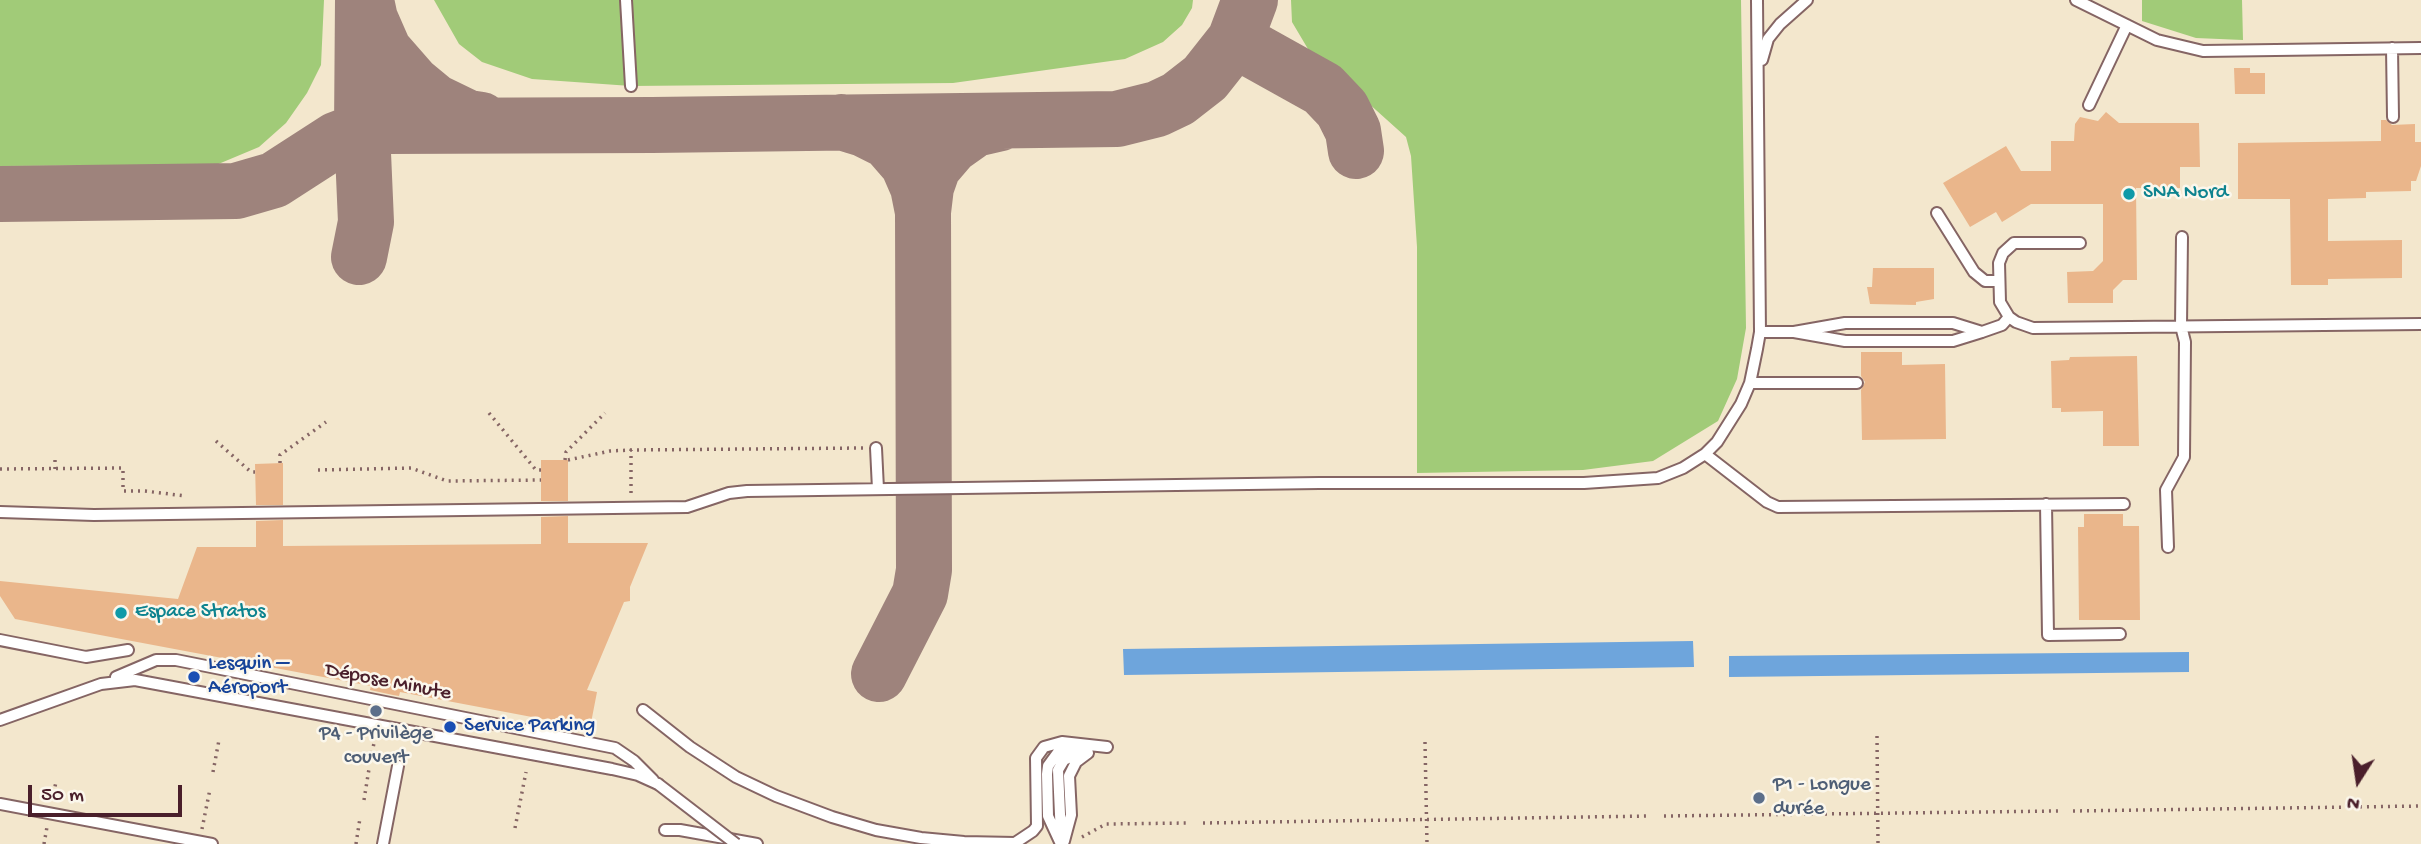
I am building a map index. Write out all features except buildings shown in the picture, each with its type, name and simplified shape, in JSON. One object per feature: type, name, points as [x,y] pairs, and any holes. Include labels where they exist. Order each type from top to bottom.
[{"type":"lane","points":[[626,0],[631,86]]},
{"type":"lane","points":[[0,512],[106,515],[687,507],[729,493],[747,491],[1319,483],[1584,483],[1658,478],[1683,468],[1705,454],[1717,442],[1732,422],[1750,383],[1760,332],[1757,0]]},
{"type":"lane","points":[[1759,73],[1768,39],[1780,24],[1807,0]]},
{"type":"lane","points":[[2076,0],[2157,40],[2203,51],[2421,48]]},
{"type":"lane","points":[[2089,106],[2127,25]]},
{"type":"lane","points":[[2392,48],[2393,117]]},
{"type":"lane","points":[[1937,213],[1974,272],[1985,281],[1998,281]]},
{"type":"lane","points":[[2168,547],[2166,490],[2184,457],[2182,237]]},
{"type":"lane","points":[[2080,243],[2014,243],[2003,253],[1999,263],[2000,302],[2015,323],[2033,328],[2181,326],[2340,319],[2421,324]]},
{"type":"lane","points":[[1794,332],[1845,341],[1953,341],[2002,325],[2009,317]]},
{"type":"lane","points":[[1760,332],[1794,332],[1845,323],[1953,323],[1982,332]]},
{"type":"lane","points":[[1750,383],[1857,383]]},
{"type":"lane","points":[[876,448],[878,489]]},
{"type":"lane","points":[[1705,454],[1767,502],[1778,507],[2124,504]]},
{"type":"lane","points":[[2046,505],[2048,635],[2120,634]]},
{"type":"lane","points":[[0,640],[86,657],[128,650]]},
{"type":"lane","name":"Dépose Minute","points":[[101,684],[156,660],[176,660],[615,748],[634,761],[658,784]]},
{"type":"lane","points":[[0,720],[101,684],[125,679],[146,681],[638,775],[658,784],[736,844]]},
{"type":"lane","points":[[643,710],[690,747],[736,777],[776,796],[876,830],[963,843],[1015,843],[1027,836],[1037,825],[1035,765],[1039,753],[1045,747],[1062,742],[1107,747]]},
{"type":"lane","points":[[1065,843],[1048,816],[1048,766],[1059,751],[1066,748],[1107,747]]},
{"type":"lane","points":[[1065,843],[1071,815],[1071,769],[1088,753],[1107,747]]},
{"type":"lane","points":[[383,844],[398,766]]},
{"type":"lane","points":[[0,804],[212,844]]},
{"type":"lane","points":[[665,830],[680,830],[757,844]]},
{"type":"path","points":[[489,413],[536,470],[541,470]]},
{"type":"path","points":[[605,413],[566,452],[566,460],[600,452],[631,450],[876,448]]},
{"type":"path","points":[[280,463],[280,455],[326,422]]},
{"type":"path","points":[[216,441],[251,472],[255,472]]},
{"type":"path","points":[[631,450],[631,508]]},
{"type":"path","points":[[55,459],[55,469]]},
{"type":"path","points":[[0,469],[123,468],[123,491],[190,497]]},
{"type":"path","points":[[318,470],[411,468],[447,481],[541,480]]},
{"type":"path","points":[[1877,736],[1878,844]]},
{"type":"path","points":[[213,772],[219,740]]},
{"type":"path","points":[[1425,742],[1427,844]]},
{"type":"path","points":[[372,753],[374,743]]},
{"type":"path","points":[[364,800],[369,769]]},
{"type":"path","points":[[515,828],[526,772]]},
{"type":"path","points":[[51,805],[56,782]]},
{"type":"path","points":[[201,835],[209,789]]},
{"type":"path","points":[[2073,811],[2421,806]]},
{"type":"path","points":[[1664,816],[2058,811]]},
{"type":"path","points":[[1203,822],[1649,816]]},
{"type":"path","points":[[356,844],[360,818]]},
{"type":"path","points":[[44,844],[48,822]]},
{"type":"path","points":[[1065,843],[1106,824],[1188,823]]},
{"type":"green space","points":[[0,0],[324,0],[321,65],[307,93],[286,123],[259,147],[216,165],[0,166]]},
{"type":"green space","points":[[434,0],[1193,0],[1192,8],[1182,25],[1163,42],[1125,59],[953,83],[631,86],[532,79],[482,62],[459,44]]},
{"type":"green space","points":[[1291,0],[1741,0],[1746,328],[1737,379],[1718,421],[1653,461],[1583,470],[1417,473],[1417,247],[1411,156],[1406,137],[1308,49],[1292,22]]},
{"type":"green space","points":[[2142,0],[2242,0],[2243,40],[2196,38],[2142,21]]},
{"type":"water","points":[[1693,641],[1694,667],[1124,675],[1123,649]]},
{"type":"water","points":[[2189,652],[2189,672],[1729,677],[1729,656]]},
{"type":"taxiway","points":[[359,257],[366,222],[362,130],[363,0]]},
{"type":"taxiway","points":[[0,194],[236,191],[274,180],[336,140],[362,130],[386,126],[1117,119],[1157,109],[1178,99],[1205,78],[1235,40],[1250,0]]},
{"type":"taxiway","points":[[367,5],[384,51],[412,83],[435,102],[468,118],[481,120]]},
{"type":"taxiway","points":[[1235,40],[1323,89],[1342,109],[1353,131],[1356,151]]},
{"type":"taxiway","points":[[841,122],[864,129],[888,141],[908,164],[918,187],[923,212],[926,187],[933,167],[951,146],[975,129],[1001,123]]},
{"type":"taxiway","points":[[879,674],[920,594],[924,570],[923,212]]},
{"type":"place","name":"SNA Nord","points":[[2129,194]]},
{"type":"place","name":"Espace Stratos","points":[[121,613]]},
{"type":"place","name":"Lesquin – Aéroport","points":[[194,677]]},
{"type":"place","name":"P4 - Privilège couvert","points":[[376,711]]},
{"type":"place","name":"Service Parking","points":[[450,727]]},
{"type":"place","name":"P1 - Longue durée","points":[[1759,798]]}]
